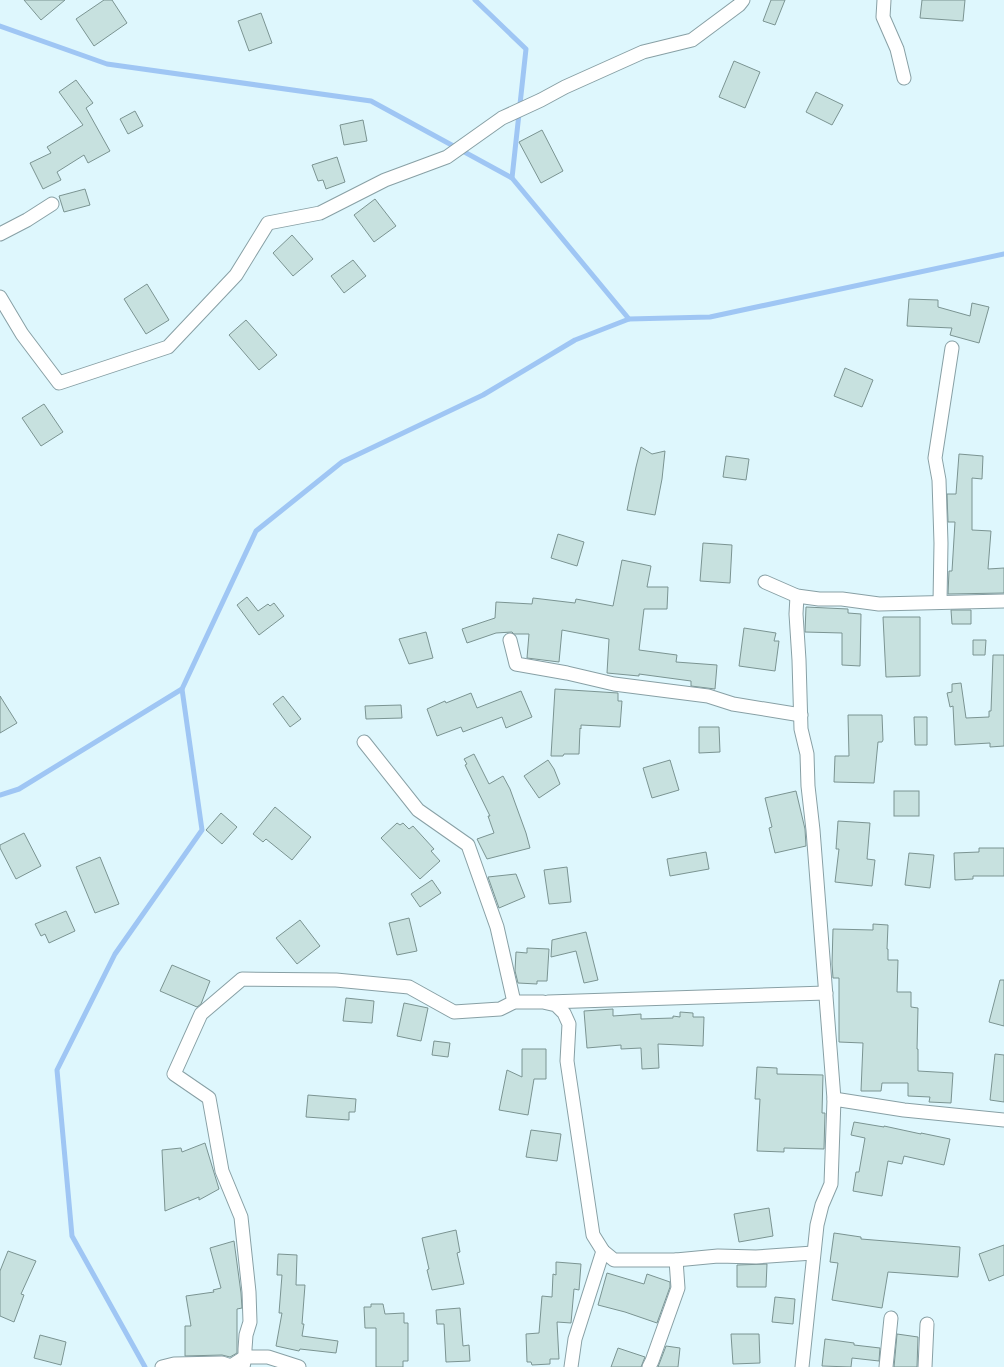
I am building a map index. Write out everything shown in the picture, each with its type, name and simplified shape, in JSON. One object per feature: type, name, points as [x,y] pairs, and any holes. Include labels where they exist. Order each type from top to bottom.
[{"type":"street","points":[[0,297],[22,334],[59,383],[168,347],[236,275],[268,223],[320,213],[385,180],[447,157],[502,118],[541,100],[565,86],[643,52],[692,40],[739,5],[743,0]]},
{"type":"street","points":[[884,0],[883,17],[897,50],[904,78]]},
{"type":"street","points":[[0,234],[27,220],[52,204]]},
{"type":"street","points":[[940,602],[941,544],[939,480],[936,458],[952,348]]},
{"type":"street","points":[[765,582],[797,596],[819,599],[842,599],[879,604],[1004,600]]},
{"type":"street","points":[[797,596],[796,614],[801,730],[807,754],[808,786],[813,830],[834,1099],[831,1184],[822,1205],[817,1226],[802,1367]]},
{"type":"street","points":[[510,640],[516,664],[614,684],[708,696],[733,704],[801,715]]},
{"type":"street","points":[[364,742],[418,810],[468,845],[498,927],[514,1002]]},
{"type":"street","points":[[244,1362],[246,1335],[250,1322],[250,1314],[241,1217],[222,1171],[209,1098],[174,1074],[201,1014],[242,979],[336,980],[408,987],[454,1012],[500,1009],[514,1002],[826,993]]},
{"type":"street","points":[[543,1002],[556,1005],[564,1013],[569,1024],[567,1061],[593,1235],[603,1251],[614,1260],[676,1260],[718,1256],[756,1257],[813,1253]]},
{"type":"street","points":[[834,1099],[904,1110],[1004,1120]]},
{"type":"street","points":[[571,1367],[575,1339],[603,1251]]},
{"type":"street","points":[[649,1367],[678,1288],[676,1260]]},
{"type":"street","points":[[886,1367],[891,1318]]},
{"type":"street","points":[[925,1367],[927,1324]]},
{"type":"street","points":[[162,1367],[174,1364],[222,1363],[231,1366],[268,1357],[298,1367]]},
{"type":"building","points":[[24,0],[65,0],[41,20]]},
{"type":"building","points":[[104,0],[112,0],[127,23],[94,46],[76,19]]},
{"type":"building","points":[[771,0],[785,0],[775,25],[763,21]]},
{"type":"building","points":[[922,0],[965,0],[963,21],[920,18]]},
{"type":"building","points":[[261,13],[272,43],[249,51],[238,21]]},
{"type":"building","points":[[734,61],[760,72],[745,108],[719,97]]},
{"type":"building","points":[[76,80],[93,103],[86,108],[110,151],[88,163],[84,155],[57,172],[61,180],[43,189],[30,163],[51,153],[47,147],[83,125],[59,92]]},
{"type":"building","points":[[816,92],[843,105],[832,125],[806,112]]},
{"type":"building","points":[[135,111],[143,126],[128,134],[120,119]]},
{"type":"building","points":[[363,120],[367,141],[344,145],[340,125]]},
{"type":"building","points":[[542,130],[563,171],[541,183],[519,142]]},
{"type":"building","points":[[337,157],[345,182],[326,189],[323,180],[318,181],[312,165]]},
{"type":"building","points":[[85,189],[90,205],[64,212],[59,196]]},
{"type":"building","points":[[375,199],[396,226],[374,242],[354,215]]},
{"type":"building","points":[[292,235],[313,259],[293,276],[273,253]]},
{"type":"building","points":[[353,260],[366,276],[344,293],[331,276]]},
{"type":"building","points":[[147,284],[169,320],[146,334],[124,299]]},
{"type":"building","points":[[909,299],[938,300],[938,307],[970,316],[972,303],[989,307],[979,343],[950,335],[952,328],[907,326]]},
{"type":"building","points":[[246,320],[277,355],[259,370],[229,335]]},
{"type":"building","points":[[845,368],[873,380],[862,407],[834,396]]},
{"type":"building","points":[[44,404],[63,432],[41,446],[22,418]]},
{"type":"building","points":[[641,447],[652,454],[665,451],[662,479],[655,515],[627,510]]},
{"type":"building","points":[[959,454],[983,456],[982,479],[972,478],[972,530],[991,531],[988,569],[1004,568],[1004,593],[948,594],[949,571],[952,571],[955,522],[948,522],[947,494],[956,494]]},
{"type":"building","points":[[726,456],[749,459],[746,480],[723,477]]},
{"type":"building","points":[[558,534],[584,542],[577,566],[551,558]]},
{"type":"building","points":[[703,543],[732,545],[730,583],[700,581]]},
{"type":"building","points":[[622,560],[651,566],[647,587],[668,587],[667,609],[644,609],[639,650],[677,655],[676,662],[717,665],[715,689],[691,686],[691,681],[639,674],[639,676],[607,673],[609,639],[562,630],[559,662],[527,658],[529,634],[514,634],[512,632],[496,633],[467,643],[462,629],[495,618],[496,602],[532,604],[533,598],[575,603],[576,599],[613,606]]},
{"type":"building","points":[[247,597],[258,611],[268,604],[270,606],[274,603],[284,616],[259,635],[237,605]]},
{"type":"building","points":[[806,607],[848,609],[848,613],[861,614],[860,666],[842,665],[842,633],[805,632]]},
{"type":"building","points":[[951,610],[971,610],[971,624],[952,624]]},
{"type":"building","points":[[883,617],[920,617],[920,676],[886,677]]},
{"type":"building","points":[[744,628],[776,633],[774,641],[779,641],[775,671],[739,666]]},
{"type":"building","points":[[426,632],[433,658],[409,664],[399,639]]},
{"type":"building","points":[[973,640],[986,640],[985,655],[973,655]]},
{"type":"building","points":[[993,655],[1004,655],[1004,746],[990,747],[990,743],[955,745],[953,706],[950,707],[947,693],[952,692],[952,684],[961,683],[966,718],[989,717],[989,711],[991,711]]},
{"type":"building","points":[[555,689],[618,693],[618,701],[622,701],[620,727],[581,725],[579,754],[551,756]]},
{"type":"building","points":[[521,691],[532,717],[506,728],[502,717],[463,732],[461,727],[437,736],[427,709],[445,701],[446,703],[471,693],[477,708]]},
{"type":"building","points":[[0,696],[17,723],[0,733]]},
{"type":"building","points":[[283,696],[301,719],[290,727],[273,704]]},
{"type":"building","points":[[401,705],[402,718],[366,719],[365,706]]},
{"type":"building","points":[[848,715],[882,715],[883,740],[882,742],[878,742],[874,783],[834,782],[835,756],[849,756]]},
{"type":"building","points":[[914,717],[927,717],[927,745],[915,745]]},
{"type":"building","points":[[699,727],[719,727],[720,752],[699,753]]},
{"type":"building","points":[[474,754],[489,784],[503,776],[510,789],[530,848],[487,859],[477,839],[494,833],[488,816],[490,816],[465,765],[467,764],[464,759]]},
{"type":"building","points":[[548,760],[554,769],[560,784],[539,798],[524,776]]},
{"type":"building","points":[[670,760],[679,790],[652,798],[643,768]]},
{"type":"building","points":[[796,791],[805,829],[806,846],[775,853],[769,828],[772,827],[765,798]]},
{"type":"building","points":[[894,791],[919,791],[919,816],[894,816]]},
{"type":"building","points":[[275,807],[311,837],[292,860],[266,839],[263,842],[253,834]]},
{"type":"building","points":[[221,813],[237,827],[222,844],[206,830]]},
{"type":"building","points":[[838,821],[870,823],[867,859],[875,860],[872,886],[835,882],[839,849],[836,849]]},
{"type":"building","points":[[397,823],[400,825],[403,823],[409,829],[413,826],[434,849],[431,851],[440,861],[420,879],[381,838]]},
{"type":"building","points":[[24,833],[41,866],[16,879],[0,848],[0,845]]},
{"type":"building","points":[[979,848],[1004,848],[1004,876],[973,876],[973,879],[955,880],[954,853],[979,852]]},
{"type":"building","points":[[706,852],[709,869],[670,876],[667,859]]},
{"type":"building","points":[[909,853],[934,855],[930,888],[905,885]]},
{"type":"building","points":[[100,857],[119,904],[95,913],[76,867]]},
{"type":"building","points":[[567,867],[571,902],[549,904],[544,870]]},
{"type":"building","points":[[516,874],[525,897],[499,908],[488,877]]},
{"type":"building","points":[[432,880],[441,893],[420,907],[411,894]]},
{"type":"building","points":[[66,911],[75,931],[49,943],[45,934],[41,936],[35,924]]},
{"type":"building","points":[[409,918],[417,951],[397,955],[389,923]]},
{"type":"building","points":[[300,920],[320,946],[297,964],[276,938]]},
{"type":"building","points":[[873,924],[888,925],[888,960],[898,960],[897,992],[911,992],[911,1007],[918,1008],[918,1071],[953,1073],[951,1103],[929,1102],[930,1097],[908,1096],[908,1083],[882,1083],[881,1091],[861,1091],[863,1043],[839,1042],[839,978],[833,978],[833,929],[873,930]]},
{"type":"building","points":[[586,932],[598,980],[584,983],[576,951],[551,957],[552,940]]},
{"type":"building","points":[[527,948],[549,949],[547,981],[537,981],[537,984],[518,983],[515,971],[516,952],[527,953]]},
{"type":"building","points":[[172,965],[210,981],[201,1004],[197,1007],[160,991]]},
{"type":"building","points":[[1000,980],[1004,980],[1004,1026],[989,1022]]},
{"type":"building","points":[[346,998],[374,1001],[372,1023],[343,1021]]},
{"type":"building","points":[[404,1003],[428,1008],[421,1041],[397,1036]]},
{"type":"building","points":[[613,1009],[613,1016],[641,1014],[641,1019],[673,1018],[673,1016],[680,1017],[680,1012],[693,1013],[693,1017],[704,1017],[703,1046],[658,1044],[659,1068],[642,1069],[641,1048],[621,1049],[621,1045],[587,1048],[584,1011]]},
{"type":"building","points":[[434,1041],[450,1043],[448,1057],[432,1055]]},
{"type":"building","points":[[522,1049],[546,1049],[546,1079],[534,1079],[528,1115],[499,1110],[507,1070],[522,1077]]},
{"type":"building","points":[[995,1054],[1004,1055],[1004,1102],[990,1100]]},
{"type":"building","points":[[757,1067],[777,1068],[777,1074],[823,1075],[822,1113],[825,1113],[824,1149],[784,1148],[784,1152],[757,1151],[760,1099],[755,1099]]},
{"type":"building","points":[[308,1095],[356,1099],[355,1112],[349,1112],[349,1120],[306,1117]]},
{"type":"building","points":[[854,1122],[884,1126],[950,1139],[944,1165],[904,1156],[902,1164],[888,1161],[882,1196],[853,1191],[856,1172],[859,1172],[865,1138],[851,1135]]},
{"type":"building","points":[[531,1130],[561,1134],[557,1161],[526,1157]]},
{"type":"building","points":[[205,1143],[219,1189],[199,1200],[199,1197],[165,1211],[162,1150],[181,1148],[182,1152]]},
{"type":"building","points":[[769,1208],[773,1236],[739,1242],[734,1214]]},
{"type":"building","points":[[456,1230],[460,1252],[457,1253],[464,1284],[432,1290],[422,1238]]},
{"type":"building","points":[[834,1233],[861,1237],[861,1239],[960,1247],[958,1277],[888,1272],[882,1308],[832,1300],[838,1263],[830,1262]]},
{"type":"building","points":[[234,1241],[242,1308],[237,1309],[237,1353],[230,1357],[222,1355],[185,1356],[185,1326],[191,1326],[186,1296],[214,1292],[213,1290],[221,1288],[210,1248]]},
{"type":"building","points":[[1004,1245],[1004,1275],[989,1281],[979,1254]]},
{"type":"building","points":[[8,1251],[36,1261],[21,1294],[24,1295],[14,1322],[0,1316],[0,1271]]},
{"type":"building","points":[[278,1254],[297,1255],[296,1285],[305,1285],[302,1324],[304,1324],[302,1336],[338,1341],[336,1353],[300,1349],[299,1351],[276,1346],[282,1313],[279,1313],[282,1275],[277,1275]]},
{"type":"building","points":[[556,1262],[581,1264],[579,1290],[574,1289],[571,1323],[557,1322],[559,1359],[550,1359],[550,1364],[532,1365],[531,1362],[527,1362],[526,1334],[539,1333],[542,1296],[552,1297],[553,1274],[556,1275]]},
{"type":"building","points":[[767,1264],[766,1287],[737,1287],[737,1265]]},
{"type":"building","points":[[607,1273],[644,1284],[647,1274],[670,1282],[670,1287],[657,1323],[598,1305]]},
{"type":"building","points":[[775,1297],[795,1299],[793,1324],[772,1322]]},
{"type":"building","points":[[371,1304],[383,1304],[385,1314],[404,1313],[404,1323],[408,1323],[408,1361],[403,1361],[403,1367],[376,1367],[376,1328],[365,1328],[364,1307],[371,1307]]},
{"type":"building","points":[[460,1308],[463,1346],[469,1345],[470,1361],[446,1362],[444,1324],[437,1324],[436,1310]]},
{"type":"building","points":[[731,1334],[759,1334],[760,1363],[733,1364]]},
{"type":"building","points":[[897,1334],[918,1337],[917,1367],[894,1367]]},
{"type":"building","points":[[40,1335],[66,1342],[61,1365],[34,1358]]},
{"type":"building","points":[[825,1339],[854,1343],[854,1345],[880,1348],[879,1361],[852,1358],[851,1367],[822,1366]]},
{"type":"building","points":[[666,1346],[680,1348],[678,1367],[658,1367]]},
{"type":"building","points":[[618,1348],[645,1357],[641,1367],[611,1367]]},
{"type":"waterway","points":[[475,0],[526,49],[512,178]]},
{"type":"waterway","points":[[0,26],[107,64],[371,101],[512,178],[629,319],[710,317],[1004,254]]},
{"type":"waterway","points":[[0,795],[19,789],[182,689],[256,531],[342,462],[483,395],[575,340],[629,319]]},
{"type":"waterway","points":[[145,1367],[72,1236],[57,1070],[115,954],[202,830],[182,689]]}]
